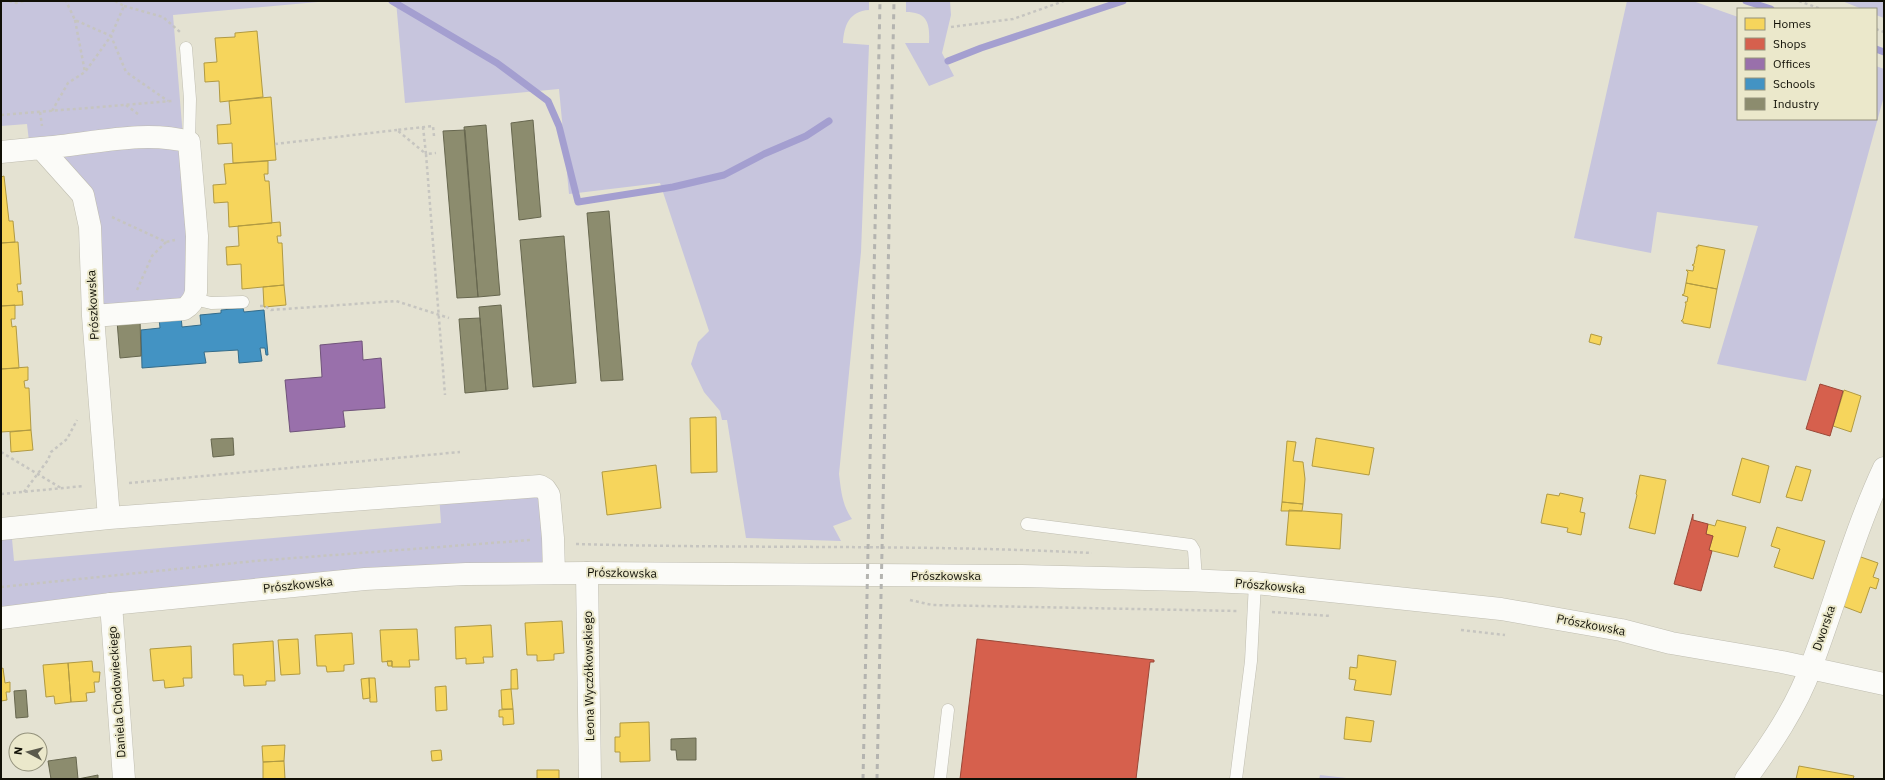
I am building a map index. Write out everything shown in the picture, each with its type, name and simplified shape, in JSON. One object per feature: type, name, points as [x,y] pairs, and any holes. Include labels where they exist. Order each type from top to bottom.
[{"type":"street","points":[[1,152],[152,137],[171,137],[189,142],[197,236],[196,292],[194,299],[190,305],[184,309],[93,316]]},
{"type":"street","name":"Prószkowska","points":[[40,148],[83,195],[90,227],[93,316],[109,518]]},
{"type":"street","name":"Dworska","points":[[1746,779],[1777,735],[1811,667],[1859,528],[1884,468]]},
{"type":"street","points":[[1,529],[109,518],[540,486],[545,489],[549,495],[553,538],[554,573]]},
{"type":"street","name":"Prószkowska","points":[[1,618],[111,604],[365,579],[466,574],[587,573],[1014,576],[1196,580],[1256,583],[1491,607],[1569,620],[1671,642],[1811,667],[1884,684]]},
{"type":"street","name":"Leona Wyczółkowskiego","points":[[587,573],[590,779]]},
{"type":"street","name":"Daniela Chodowieckiego","points":[[111,604],[124,779]]},
{"type":"lane","points":[[186,48],[190,99],[189,142]]},
{"type":"lane","points":[[194,299],[211,303],[243,302]]},
{"type":"lane","points":[[1028,524],[1191,545],[1194,550],[1196,580]]},
{"type":"lane","points":[[1236,779],[1251,661],[1256,583]]},
{"type":"lane","points":[[940,779],[948,710]]},
{"type":"path","points":[[9,1],[16,3],[24,1]]},
{"type":"path","points":[[66,1],[75,20],[85,72]]},
{"type":"path","points":[[115,1],[124,6],[163,17],[186,38],[186,48]]},
{"type":"path","points":[[950,27],[1013,18],[1064,1]]},
{"type":"path","points":[[1800,1],[1818,8]]},
{"type":"path","points":[[52,111],[68,83],[85,72],[111,36],[124,6]]},
{"type":"path","points":[[75,20],[111,36],[126,72],[168,101]]},
{"type":"path","points":[[1,116],[190,99]]},
{"type":"path","points":[[275,144],[433,126],[434,136]]},
{"type":"path","points":[[423,127],[445,395]]},
{"type":"path","points":[[397,130],[426,154],[436,153]]},
{"type":"path","points":[[85,205],[166,242]]},
{"type":"path","points":[[125,313],[145,275],[152,256],[166,242],[197,236]]},
{"type":"path","points":[[243,302],[248,306],[265,306],[271,310],[396,301],[449,318]]},
{"type":"path","points":[[24,492],[48,460],[51,452],[67,439],[86,405],[91,399],[99,395]]},
{"type":"path","points":[[1,452],[37,475],[61,488]]},
{"type":"path","points":[[1,494],[460,452]]},
{"type":"path","points":[[906,600],[932,605],[1254,611],[1336,616]]},
{"type":"path","points":[[1459,630],[1506,635]]},
{"type":"shaded area","points":[[1,1],[329,1],[173,15],[194,299],[93,316],[83,195],[30,150],[27,124],[1,126]]},
{"type":"shaded area","points":[[396,1],[869,1],[869,10],[857,13],[849,20],[846,25],[843,43],[869,45],[861,252],[839,474],[844,503],[852,519],[833,526],[841,541],[746,538],[727,420],[722,420],[720,411],[704,392],[691,364],[698,342],[709,331],[660,183],[569,194],[559,89],[405,103]]},
{"type":"shaded area","points":[[906,1],[950,1],[951,15],[942,53],[954,76],[929,86],[905,43],[929,43],[928,25],[926,20],[919,14],[906,12]]},
{"type":"shaded area","points":[[1627,1],[1693,1],[1737,17],[1737,120],[1877,120],[1877,66],[1884,69],[1884,96],[1806,381],[1717,364],[1758,226],[1657,212],[1651,253],[1574,238]]},
{"type":"shaded area","points":[[1842,1],[1884,1],[1884,18],[1877,15],[1877,8],[1860,8]]},
{"type":"shaded area","points":[[540,486],[554,573],[1,618],[1,529],[11,528],[14,561],[441,523],[439,494]]},
{"type":"shaded area","points":[[1320,775],[1355,779],[1319,779]]},
{"type":"building: Homes","points":[[257,31],[263,97],[220,102],[219,81],[205,82],[204,63],[217,62],[215,38],[235,37],[235,33]]},
{"type":"building: Homes","points":[[271,97],[276,160],[233,163],[232,143],[218,144],[217,125],[231,124],[229,101]]},
{"type":"building: Homes","points":[[268,161],[268,174],[264,174],[265,181],[269,181],[272,223],[229,227],[228,202],[214,203],[213,185],[226,184],[224,164]]},
{"type":"building: Homes","points":[[4,176],[9,221],[13,221],[15,242],[1,243],[1,177]]},
{"type":"building: Homes","points":[[280,222],[281,236],[277,236],[278,243],[282,243],[284,285],[242,289],[241,264],[227,265],[226,247],[239,246],[238,226]]},
{"type":"building: Homes","points":[[18,242],[21,284],[17,284],[18,292],[22,291],[23,305],[1,306],[1,243]]},
{"type":"building: Homes","points":[[1698,245],[1725,250],[1717,289],[1686,283],[1688,272],[1686,270],[1693,271],[1694,266],[1692,265],[1694,264],[1697,249],[1696,247],[1698,247]]},
{"type":"building: Homes","points":[[1686,283],[1717,289],[1710,328],[1683,323],[1683,321],[1681,321],[1683,319],[1686,304],[1685,302],[1687,302],[1688,297],[1682,295],[1684,294]]},
{"type":"building: Homes","points":[[284,285],[286,305],[264,307],[263,287]]},
{"type":"building: Homes","points":[[15,305],[15,319],[11,319],[12,327],[16,326],[19,368],[1,369],[1,306]]},
{"type":"building: Homes","points":[[1591,334],[1602,337],[1600,345],[1589,342]]},
{"type":"building: Homes","points":[[28,367],[28,380],[24,381],[25,388],[29,388],[31,430],[1,432],[1,369]]},
{"type":"building: Homes","points":[[1844,390],[1861,396],[1851,432],[1833,426]]},
{"type":"building: Homes","points":[[716,417],[717,472],[691,473],[690,418]]},
{"type":"building: Homes","points":[[31,430],[33,450],[11,452],[10,432]]},
{"type":"building: Homes","points":[[1316,438],[1374,448],[1369,475],[1312,466]]},
{"type":"building: Homes","points":[[1287,441],[1296,442],[1293,461],[1303,462],[1305,479],[1303,504],[1282,502]]},
{"type":"building: Homes","points":[[1742,458],[1769,466],[1760,503],[1732,495]]},
{"type":"building: Homes","points":[[656,465],[661,508],[607,515],[602,472]]},
{"type":"building: Homes","points":[[1796,466],[1811,470],[1802,501],[1786,497]]},
{"type":"building: Homes","points":[[1640,475],[1666,480],[1655,534],[1629,528]]},
{"type":"building: Homes","points":[[1560,493],[1583,498],[1580,512],[1585,513],[1581,535],[1567,532],[1568,528],[1541,523],[1547,494],[1559,496]]},
{"type":"building: Homes","points":[[1282,502],[1303,504],[1302,511],[1281,511]]},
{"type":"building: Homes","points":[[1289,510],[1342,514],[1340,549],[1286,545]]},
{"type":"building: Homes","points":[[1717,520],[1746,527],[1738,557],[1709,550],[1713,536],[1706,534],[1708,524],[1715,526]]},
{"type":"building: Homes","points":[[1777,527],[1825,541],[1813,579],[1774,567],[1780,549],[1771,546]]},
{"type":"building: Homes","points":[[1858,556],[1878,563],[1873,577],[1879,579],[1876,589],[1870,587],[1861,613],[1840,605]]},
{"type":"building: Homes","points":[[562,621],[564,653],[554,654],[554,660],[537,661],[537,655],[527,655],[525,623]]},
{"type":"building: Homes","points":[[491,625],[493,657],[483,657],[484,663],[466,664],[466,658],[456,659],[455,627]]},
{"type":"building: Homes","points":[[417,629],[419,660],[409,660],[410,667],[392,667],[392,661],[382,662],[380,630]]},
{"type":"building: Homes","points":[[352,633],[354,664],[344,665],[344,671],[327,672],[326,666],[317,666],[315,635]]},
{"type":"building: Homes","points":[[298,639],[300,674],[281,675],[278,640]]},
{"type":"building: Homes","points":[[273,641],[275,681],[266,681],[266,685],[244,686],[243,675],[234,675],[233,644]]},
{"type":"building: Homes","points":[[191,646],[192,678],[183,678],[184,686],[165,688],[164,680],[153,681],[150,649]]},
{"type":"building: Homes","points":[[1358,655],[1396,661],[1391,695],[1354,690],[1356,680],[1349,679],[1350,667],[1357,668]]},
{"type":"building: Homes","points":[[92,661],[93,672],[100,672],[99,682],[94,682],[95,692],[86,693],[87,701],[71,702],[68,663]]},
{"type":"building: Homes","points":[[387,661],[392,661],[392,666],[388,666]]},
{"type":"building: Homes","points":[[68,663],[71,702],[55,704],[54,696],[46,697],[43,665]]},
{"type":"building: Homes","points":[[3,668],[5,683],[10,682],[10,692],[6,692],[7,700],[1,701],[1,669]]},
{"type":"building: Homes","points":[[517,669],[518,689],[511,689],[511,670]]},
{"type":"building: Homes","points":[[369,678],[370,698],[363,699],[361,679]]},
{"type":"building: Homes","points":[[369,678],[375,678],[377,702],[370,702]]},
{"type":"building: Homes","points":[[446,686],[447,710],[436,711],[435,687]]},
{"type":"building: Homes","points":[[511,689],[513,709],[502,709],[501,690]]},
{"type":"building: Homes","points":[[513,709],[514,724],[503,725],[503,717],[499,717],[499,710]]},
{"type":"building: Homes","points":[[1346,717],[1374,721],[1371,742],[1344,739]]},
{"type":"building: Homes","points":[[649,722],[650,761],[620,762],[620,752],[615,752],[615,737],[620,737],[620,723]]},
{"type":"building: Homes","points":[[285,745],[284,761],[263,762],[262,746]]},
{"type":"building: Homes","points":[[441,750],[442,760],[432,761],[431,751]]},
{"type":"building: Homes","points":[[284,761],[285,779],[263,779],[263,762]]},
{"type":"building: Homes","points":[[1799,766],[1854,776],[1853,779],[1796,779]]},
{"type":"building: Homes","points":[[537,770],[559,770],[559,779],[537,779]]},
{"type":"building: Shops","points":[[1820,384],[1843,391],[1830,436],[1806,429]]},
{"type":"building: Shops","points":[[1693,514],[1693,520],[1708,524],[1706,534],[1713,536],[1709,550],[1712,551],[1701,591],[1674,584]]},
{"type":"building: Shops","points":[[977,639],[1154,660],[1154,662],[1150,662],[1136,779],[960,779]]},
{"type":"building: Offices","points":[[362,341],[363,360],[381,358],[385,408],[343,411],[345,427],[290,432],[285,380],[322,377],[320,345]]},
{"type":"building: Schools","points":[[243,308],[244,312],[264,310],[268,355],[266,355],[265,348],[260,348],[262,361],[239,363],[238,350],[204,352],[206,363],[142,368],[141,330],[160,328],[159,318],[181,316],[182,327],[201,325],[200,315],[221,313],[221,310]]},
{"type":"building: Industry","points":[[533,120],[541,217],[519,220],[511,123]]},
{"type":"building: Industry","points":[[486,125],[500,295],[478,297],[464,127]]},
{"type":"building: Industry","points":[[465,130],[478,297],[457,298],[443,131]]},
{"type":"building: Industry","points":[[609,211],[623,380],[601,381],[587,213]]},
{"type":"building: Industry","points":[[564,236],[576,383],[533,387],[520,240]]},
{"type":"building: Industry","points":[[501,305],[508,389],[486,391],[479,307]]},
{"type":"building: Industry","points":[[480,318],[486,391],[465,393],[459,319]]},
{"type":"building: Industry","points":[[140,319],[141,356],[120,358],[117,321]]},
{"type":"building: Industry","points":[[233,438],[234,455],[213,457],[211,439]]},
{"type":"building: Industry","points":[[26,690],[28,717],[16,718],[14,691]]},
{"type":"building: Industry","points":[[696,738],[696,760],[677,760],[676,750],[671,750],[671,739]]},
{"type":"building: Industry","points":[[76,757],[78,779],[51,779],[48,761]]},
{"type":"building: Industry","points":[[98,775],[98,779],[78,779]]},
{"type":"waterway","points":[[392,1],[497,63],[548,101],[559,126],[578,202],[673,187],[724,175],[764,154],[806,136],[829,121]]},
{"type":"waterway","points":[[948,61],[981,48],[1123,1]]},
{"type":"waterway","points":[[1746,1],[1768,8]]},
{"type":"waterway","points":[[1877,49],[1884,52]]},
{"type":"railway","points":[[863,779],[880,1]]},
{"type":"railway","points":[[877,779],[894,1]]}]
